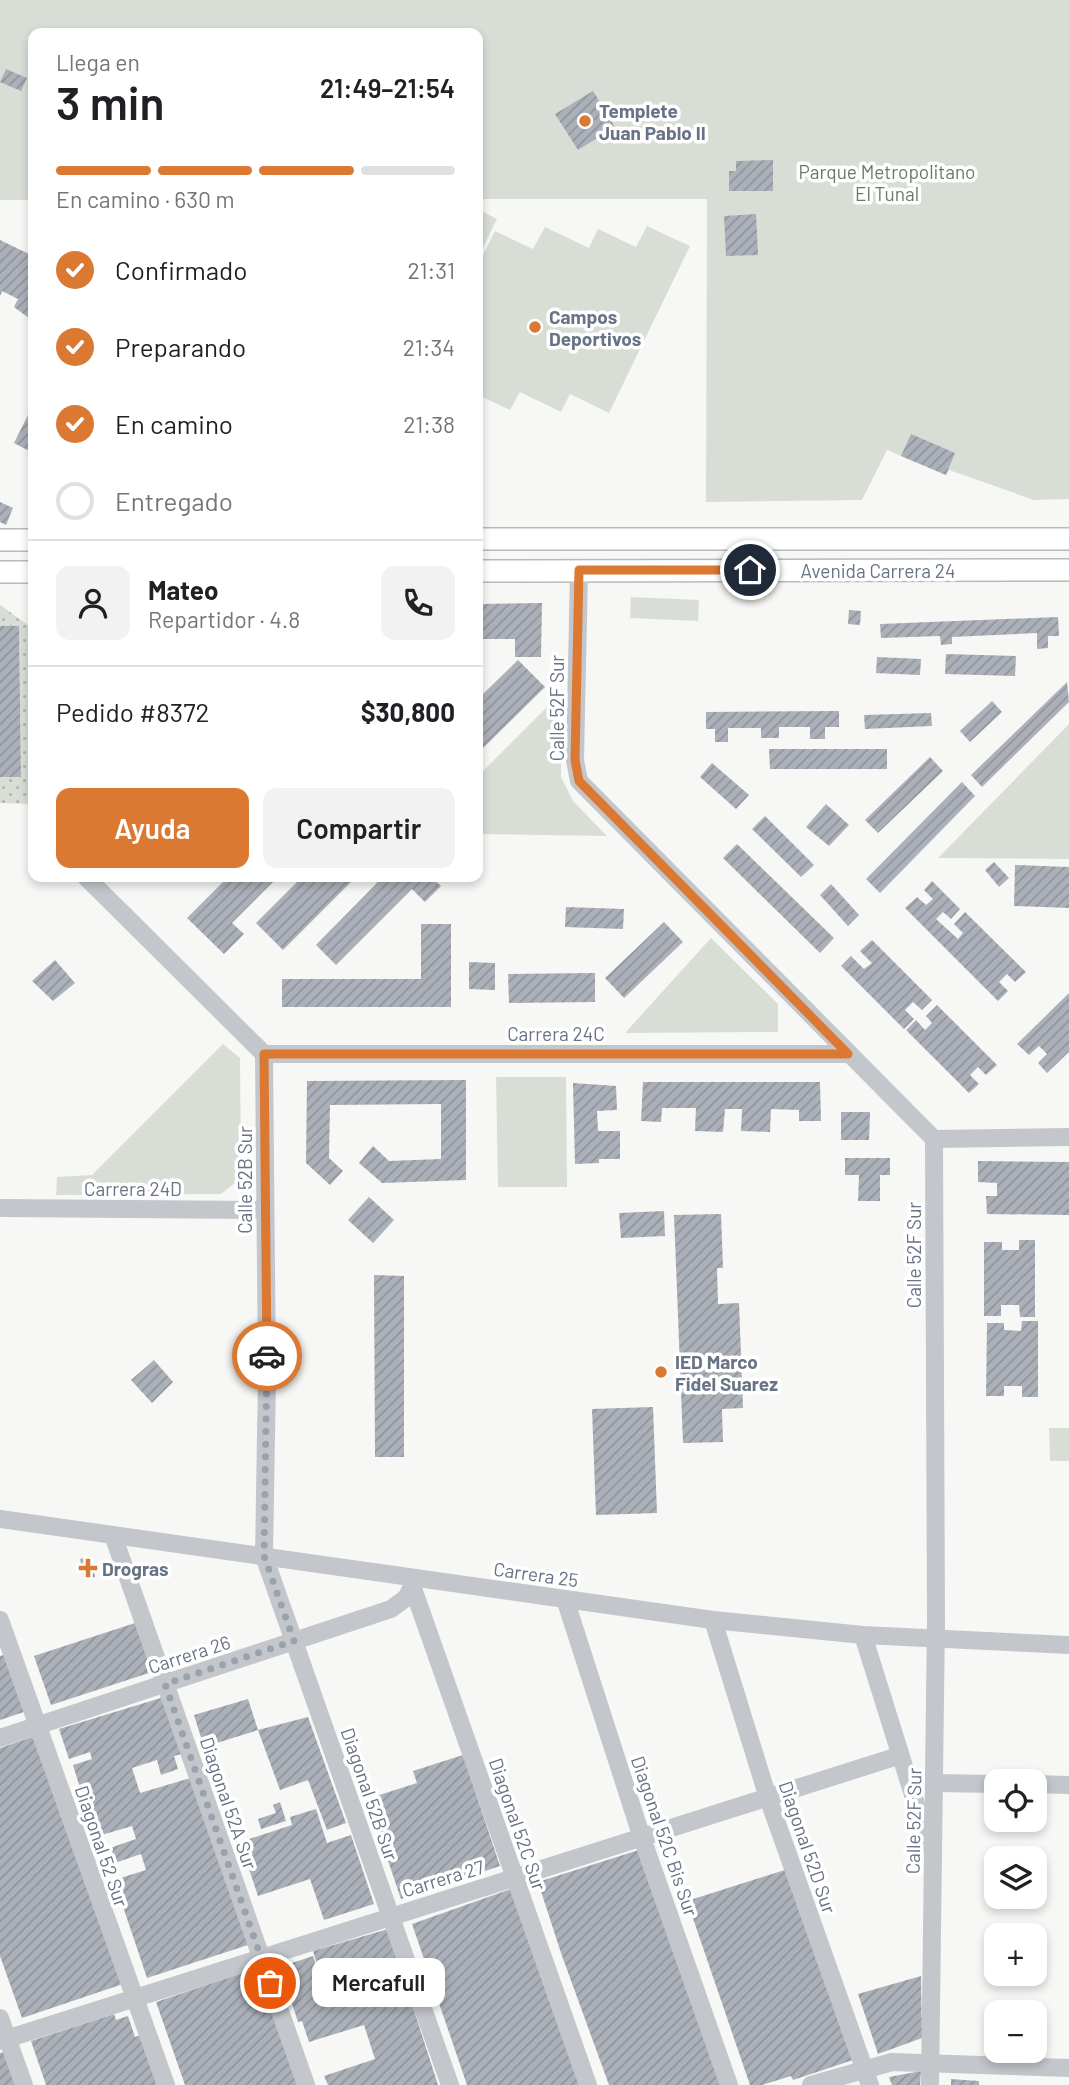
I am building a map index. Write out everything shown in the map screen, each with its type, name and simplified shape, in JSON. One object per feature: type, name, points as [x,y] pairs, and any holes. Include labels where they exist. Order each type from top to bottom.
[{"type":"main road","name":"Avenida Carrera 24","points":[[483,540],[1069,539]]},
{"type":"main road","points":[[0,540],[28,540]]},
{"type":"main road","name":"Avenida Carrera 24","points":[[483,571],[1069,570]]},
{"type":"main road","points":[[0,572],[28,572]]},
{"type":"street","name":"Calle 52F Sur","points":[[579,570],[575,760],[579,781],[934,1139],[935,1639],[930,2085]]},
{"type":"street","points":[[91,882],[264,1054]]},
{"type":"street","name":"Carrera 24C","points":[[264,1054],[848,1054]]},
{"type":"street","name":"Calle 52B Sur","points":[[264,1054],[264,1556]]},
{"type":"street","points":[[934,1139],[1069,1137]]},
{"type":"street","name":"Carrera 24D","points":[[0,1208],[265,1210]]},
{"type":"street","name":"Carrera 25","points":[[0,1519],[264,1556],[411,1582],[565,1599],[713,1620],[863,1635],[1069,1645]]},
{"type":"street","name":"Diagonal 52A Sur","points":[[113,1535],[306,2085]]},
{"type":"street","name":"Diagonal 52B Sur","points":[[264,1556],[450,2085]]},
{"type":"street","name":"Carrera 26","points":[[0,1738],[391,1609],[406,1598],[411,1582]]},
{"type":"street","name":"Diagonal 52C Sur","points":[[411,1582],[588,2085]]},
{"type":"street","name":"Diagonal 52C Bis Sur","points":[[565,1599],[642,1838],[729,2085]]},
{"type":"street","name":"Carrera 26","points":[[391,1609],[422,1614]]},
{"type":"street","name":"Diagonal 52 Sur","points":[[0,1620],[166,2085]]},
{"type":"street","name":"Diagonal 52D Sur","points":[[713,1620],[768,1798],[867,2077]]},
{"type":"street","points":[[863,1635],[898,1756],[933,1859]]},
{"type":"street","name":"Carrera 27","points":[[4,2040],[898,1756]]},
{"type":"street","points":[[934,1783],[984,1784]]},
{"type":"street","points":[[1047,1784],[1069,1785]]},
{"type":"street","points":[[0,2018],[4,2040],[23,2085]]},
{"type":"street","points":[[811,2085],[867,2077],[892,2062],[1069,2068]]},
{"type":"green space","name":"Parque Metropolitano El Tunal","points":[[0,0],[1069,0],[1069,499],[1034,500],[949,470],[946,475],[887,450],[862,500],[706,502],[707,199],[483,199],[483,28],[28,28],[28,200],[0,200]]},
{"type":"green space","points":[[483,212],[497,219],[483,248]]},
{"type":"green space","points":[[647,226],[690,246],[609,413],[570,394],[561,412],[520,392],[510,410],[483,397],[483,255],[495,231],[533,249],[545,227],[589,248],[598,229],[636,247]]},
{"type":"green space","points":[[631,597],[699,600],[698,621],[630,618]]},
{"type":"green space","points":[[0,605],[28,625],[28,804],[0,803],[0,777],[21,777],[19,627],[0,626]]},
{"type":"green space","points":[[561,693],[561,777],[573,801],[607,836],[483,834],[483,771]]},
{"type":"green space","points":[[1069,724],[1069,859],[938,858]]},
{"type":"green space","points":[[711,938],[778,1004],[778,1032],[625,1033]]},
{"type":"green space","points":[[223,1044],[240,1058],[241,1178],[221,1194],[56,1195],[57,1177],[92,1175]]},
{"type":"green space","points":[[496,1077],[566,1077],[567,1187],[498,1187]]},
{"type":"green space","points":[[1049,1428],[1069,1428],[1069,1461],[1050,1461]]},
{"type":"building","points":[[6,69],[27,78],[21,91],[0,82]]},
{"type":"building","name":"Templete Juan Pablo II","points":[[593,91],[615,127],[578,150],[555,114]]},
{"type":"building","points":[[773,160],[773,191],[729,191],[729,171],[736,171],[736,161]]},
{"type":"building","points":[[756,214],[758,255],[726,256],[724,216]]},
{"type":"building","points":[[0,240],[28,254],[28,317],[14,307],[18,299],[2,291],[0,296]]},
{"type":"building","points":[[28,415],[28,450],[14,443]]},
{"type":"building","points":[[911,434],[955,453],[946,475],[901,456]]},
{"type":"building","points":[[0,502],[13,508],[6,525],[0,522]]},
{"type":"building","points":[[542,603],[541,657],[515,657],[515,639],[483,639],[483,604]]},
{"type":"building","points":[[849,610],[861,611],[860,625],[848,624]]},
{"type":"building","points":[[1058,617],[1059,636],[1048,636],[1048,648],[1037,649],[1037,633],[952,637],[952,644],[941,645],[940,636],[881,638],[880,624]]},
{"type":"building","points":[[0,626],[19,626],[21,777],[0,777]]},
{"type":"building","points":[[946,654],[1016,656],[1015,676],[945,674]]},
{"type":"building","points":[[877,657],[921,659],[920,675],[876,673]]},
{"type":"building","points":[[518,660],[545,687],[483,748],[483,694]]},
{"type":"building","points":[[1067,682],[1069,702],[982,787],[971,775]]},
{"type":"building","points":[[992,701],[1002,712],[970,742],[960,731]]},
{"type":"building","points":[[839,711],[839,727],[825,727],[825,739],[810,739],[810,727],[779,727],[779,738],[761,738],[761,728],[728,728],[728,742],[715,742],[715,729],[706,729],[706,712]]},
{"type":"building","points":[[931,713],[932,726],[865,729],[864,715]]},
{"type":"building","points":[[769,749],[887,749],[887,769],[770,769]]},
{"type":"building","points":[[930,757],[943,771],[878,833],[865,820]]},
{"type":"building","points":[[712,763],[749,795],[736,809],[700,777]]},
{"type":"building","points":[[962,782],[975,796],[880,893],[866,879]]},
{"type":"building","points":[[826,804],[849,825],[829,846],[806,827]]},
{"type":"building","points":[[765,816],[814,865],[801,877],[752,829]]},
{"type":"building","points":[[737,844],[834,938],[820,953],[723,858]]},
{"type":"building","points":[[994,862],[1009,878],[999,887],[985,870]]},
{"type":"building","points":[[1015,865],[1069,867],[1069,908],[1014,906]]},
{"type":"building","points":[[932,881],[960,909],[951,919],[943,912],[936,919],[958,939],[963,933],[954,924],[965,912],[1026,972],[1015,982],[1007,974],[999,982],[1008,991],[998,1001],[905,908],[917,897],[926,905],[933,899],[924,890]]},
{"type":"building","points":[[223,882],[273,882],[232,923],[244,934],[224,954],[187,918]]},
{"type":"building","points":[[297,882],[351,882],[283,950],[256,923]]},
{"type":"building","points":[[378,882],[437,882],[441,886],[425,902],[412,889],[336,965],[316,945]]},
{"type":"building","points":[[831,884],[859,915],[848,926],[820,895]]},
{"type":"building","points":[[566,907],[624,909],[623,929],[565,927]]},
{"type":"building","points":[[664,922],[683,942],[624,998],[605,978]]},
{"type":"building","points":[[421,924],[451,924],[451,1007],[282,1007],[282,979],[421,979]]},
{"type":"building","points":[[872,940],[932,1000],[922,1010],[913,1002],[905,1010],[914,1019],[904,1029],[841,966],[851,956],[864,969],[872,963],[860,951]]},
{"type":"building","points":[[55,960],[75,983],[53,1001],[32,981]]},
{"type":"building","points":[[469,962],[495,963],[495,990],[469,989]]},
{"type":"building","points":[[595,973],[595,1002],[509,1003],[508,974]]},
{"type":"building","points":[[1069,993],[1069,1052],[1047,1073],[1038,1063],[1047,1054],[1039,1046],[1029,1055],[1017,1044]]},
{"type":"building","points":[[937,1005],[997,1065],[986,1075],[978,1067],[970,1075],[979,1084],[969,1093],[906,1030],[916,1020],[925,1030],[932,1023],[926,1016]]},
{"type":"building","points":[[466,1080],[466,1180],[382,1183],[359,1163],[373,1146],[389,1161],[441,1159],[441,1104],[330,1105],[329,1158],[343,1171],[330,1185],[306,1163],[307,1081]]},
{"type":"building","points":[[643,1082],[820,1082],[821,1121],[799,1121],[799,1110],[771,1109],[770,1132],[741,1131],[742,1109],[725,1109],[723,1132],[695,1131],[696,1108],[662,1108],[661,1122],[641,1121]]},
{"type":"building","points":[[573,1083],[616,1086],[617,1110],[597,1111],[598,1131],[620,1131],[620,1159],[599,1159],[599,1163],[575,1164]]},
{"type":"building","points":[[841,1112],[870,1112],[869,1140],[841,1140]]},
{"type":"building","points":[[845,1158],[890,1158],[890,1175],[880,1175],[880,1201],[858,1201],[859,1175],[845,1175]]},
{"type":"building","points":[[978,1161],[1069,1162],[1069,1215],[987,1214],[986,1196],[997,1196],[997,1183],[978,1182]]},
{"type":"building","points":[[369,1197],[394,1220],[373,1243],[348,1220]]},
{"type":"building","points":[[664,1211],[665,1236],[621,1238],[619,1213]]},
{"type":"building","points":[[721,1214],[723,1268],[717,1268],[718,1304],[739,1303],[743,1408],[722,1409],[723,1442],[683,1443],[674,1215]]},
{"type":"building","points":[[1019,1240],[1035,1240],[1035,1317],[1020,1317],[1019,1305],[1001,1305],[1001,1316],[984,1316],[984,1242],[1002,1242],[1002,1250],[1019,1250]]},
{"type":"building","points":[[374,1275],[404,1276],[404,1457],[375,1457]]},
{"type":"building","points":[[1022,1321],[1038,1321],[1038,1397],[1022,1397],[1022,1386],[1004,1386],[1004,1396],[986,1396],[987,1323],[1004,1323],[1004,1330],[1021,1331]]},
{"type":"building","points":[[154,1360],[173,1382],[152,1403],[131,1380]]},
{"type":"building","points":[[653,1407],[657,1513],[596,1515],[592,1409]]},
{"type":"building","name":"Drogras","points":[[91,1556],[95,1577],[84,1579],[80,1559]]},
{"type":"building","points":[[135,1623],[152,1672],[51,1705],[34,1656]]},
{"type":"building","points":[[7,1654],[27,1711],[0,1720],[0,1656]]},
{"type":"building","points":[[164,1697],[182,1754],[174,1756],[178,1769],[161,1775],[157,1760],[132,1768],[140,1793],[194,1777],[248,1945],[147,1978],[114,1880],[146,1870],[141,1854],[106,1866],[101,1851],[136,1839],[132,1826],[95,1837],[73,1765],[92,1759],[90,1752],[69,1759],[59,1729]]},
{"type":"building","points":[[248,1699],[258,1730],[204,1747],[194,1715]]},
{"type":"building","points":[[308,1717],[346,1823],[327,1830],[308,1780],[280,1790],[258,1730]]},
{"type":"building","points":[[35,1736],[123,1984],[22,2018],[0,1956],[0,1748]]},
{"type":"building","points":[[463,1755],[500,1866],[401,1899],[367,1799],[417,1783],[413,1771]]},
{"type":"building","points":[[280,1802],[286,1821],[261,1829],[258,1819],[276,1813],[273,1805]]},
{"type":"building","points":[[316,1809],[327,1843],[351,1835],[374,1904],[324,1920],[310,1879],[258,1896],[240,1842],[292,1825],[290,1817]]},
{"type":"building","points":[[642,1849],[721,2085],[609,2085],[561,1953],[538,1882]]},
{"type":"building","points":[[791,1868],[853,2060],[793,2080],[791,2076],[762,2085],[750,2085],[687,1901]]},
{"type":"building","points":[[511,1889],[582,2085],[467,2085],[412,1924]]},
{"type":"building","points":[[388,1929],[438,2085],[328,2085],[324,2076],[375,2059],[364,2025],[309,2042],[302,2021],[298,2022],[280,1967],[313,1956],[324,1987],[313,1951]]},
{"type":"building","points":[[257,1968],[298,2085],[185,2085],[156,2002]]},
{"type":"building","points":[[921,1976],[922,2038],[878,2054],[858,1994]]},
{"type":"building","points":[[114,2014],[116,2020],[128,2016],[135,2037],[141,2035],[158,2085],[46,2085],[31,2041]]},
{"type":"building","points":[[7,2051],[18,2085],[0,2085],[0,2053]]},
{"type":"building","points":[[921,2071],[920,2085],[892,2085],[889,2077]]},
{"type":"building","points":[[951,2079],[979,2081],[979,2085],[951,2085]]},
{"type":"way so far","points":[[267,1356],[264,1556],[294,1641],[165,1684],[270,1983]]},
{"type":"place","name":"Templete Juan Pablo II","points":[[585,121]]},
{"type":"place","name":"Campos Deportivos","points":[[535,327]]},
{"type":"place","name":"IED Marco Fidel Suarez","points":[[661,1372]]},
{"type":"place","name":"Drogras","points":[[88,1568]]},
{"type":"place","name":"Mercafull","points":[[270,1983]]},
{"type":"route","points":[[267,1356],[264,1054],[848,1054],[579,781],[575,760],[579,570],[750,570]]}]
